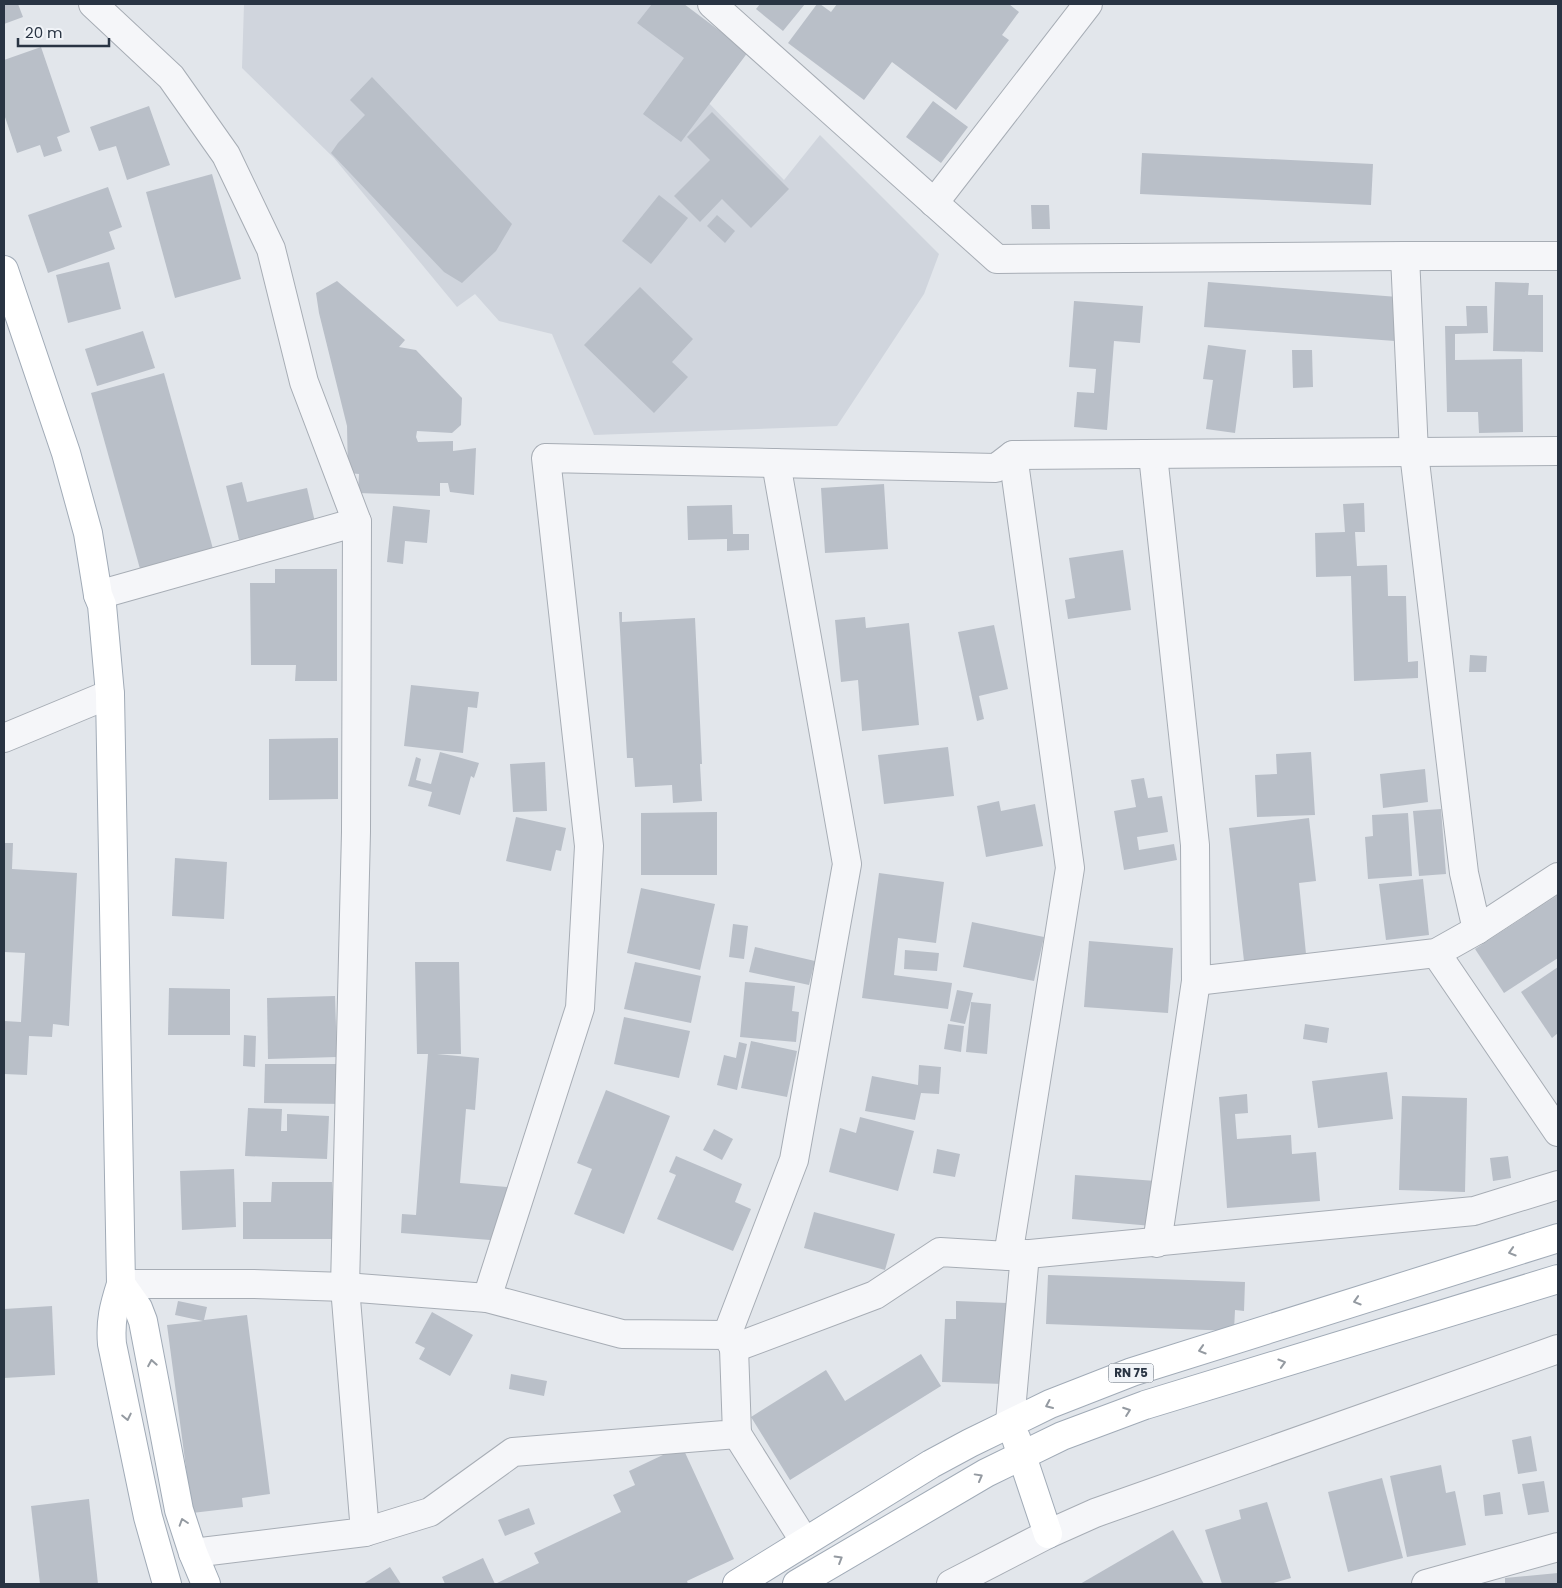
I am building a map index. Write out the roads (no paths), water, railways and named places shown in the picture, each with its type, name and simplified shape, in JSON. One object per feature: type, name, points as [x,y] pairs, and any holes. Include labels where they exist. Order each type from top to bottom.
[{"type":"main road","points":[[4,270],[66,453],[88,533],[98,595],[102,605],[110,694],[121,1284],[111,1320],[112,1344],[148,1517],[168,1584]]},
{"type":"main road","name":"RN 75","points":[[738,1584],[930,1464],[1010,1422],[1066,1397],[1132,1372],[1558,1238]]},
{"type":"main road","name":"RN 75","points":[[797,1584],[950,1493],[1021,1455],[1062,1436],[1145,1405],[1558,1279]]},
{"type":"main road","points":[[121,1284],[138,1308],[143,1321],[179,1510],[193,1553],[206,1584]]},
{"type":"main road","points":[[1010,1422],[1048,1534]]},
{"type":"street","points":[[94,4],[171,77],[226,155],[271,249],[304,382],[357,522],[356,832],[345,1287],[352,1349],[365,1532]]},
{"type":"street","points":[[712,4],[997,259],[1558,256]]},
{"type":"street","points":[[934,203],[1088,4]]},
{"type":"street","points":[[1405,256],[1414,453],[1464,873],[1477,930]]},
{"type":"street","points":[[487,1298],[580,1008],[589,846],[546,458],[996,468],[1013,455],[1558,452]]},
{"type":"street","points":[[1010,1422],[1016,1255],[1070,868],[1013,455]]},
{"type":"street","points":[[1153,455],[1195,845],[1196,981],[1157,1242]]},
{"type":"street","points":[[776,463],[847,864],[794,1160],[731,1342],[737,1434],[805,1542]]},
{"type":"street","points":[[98,595],[357,522]]},
{"type":"street","points":[[4,738],[110,694]]},
{"type":"street","points":[[1196,981],[1436,953],[1477,930],[1558,877]]},
{"type":"street","points":[[1436,953],[1558,1132]]},
{"type":"street","points":[[121,1284],[253,1284],[345,1287],[487,1298],[622,1334],[731,1342],[875,1295],[940,1252],[1016,1255],[1474,1212],[1558,1186]]},
{"type":"street","points":[[951,1584],[1048,1534],[1095,1513],[1558,1349]]},
{"type":"street","points":[[193,1553],[365,1532],[430,1512],[513,1452],[737,1434]]},
{"type":"street","points":[[1426,1584],[1558,1547]]}]
